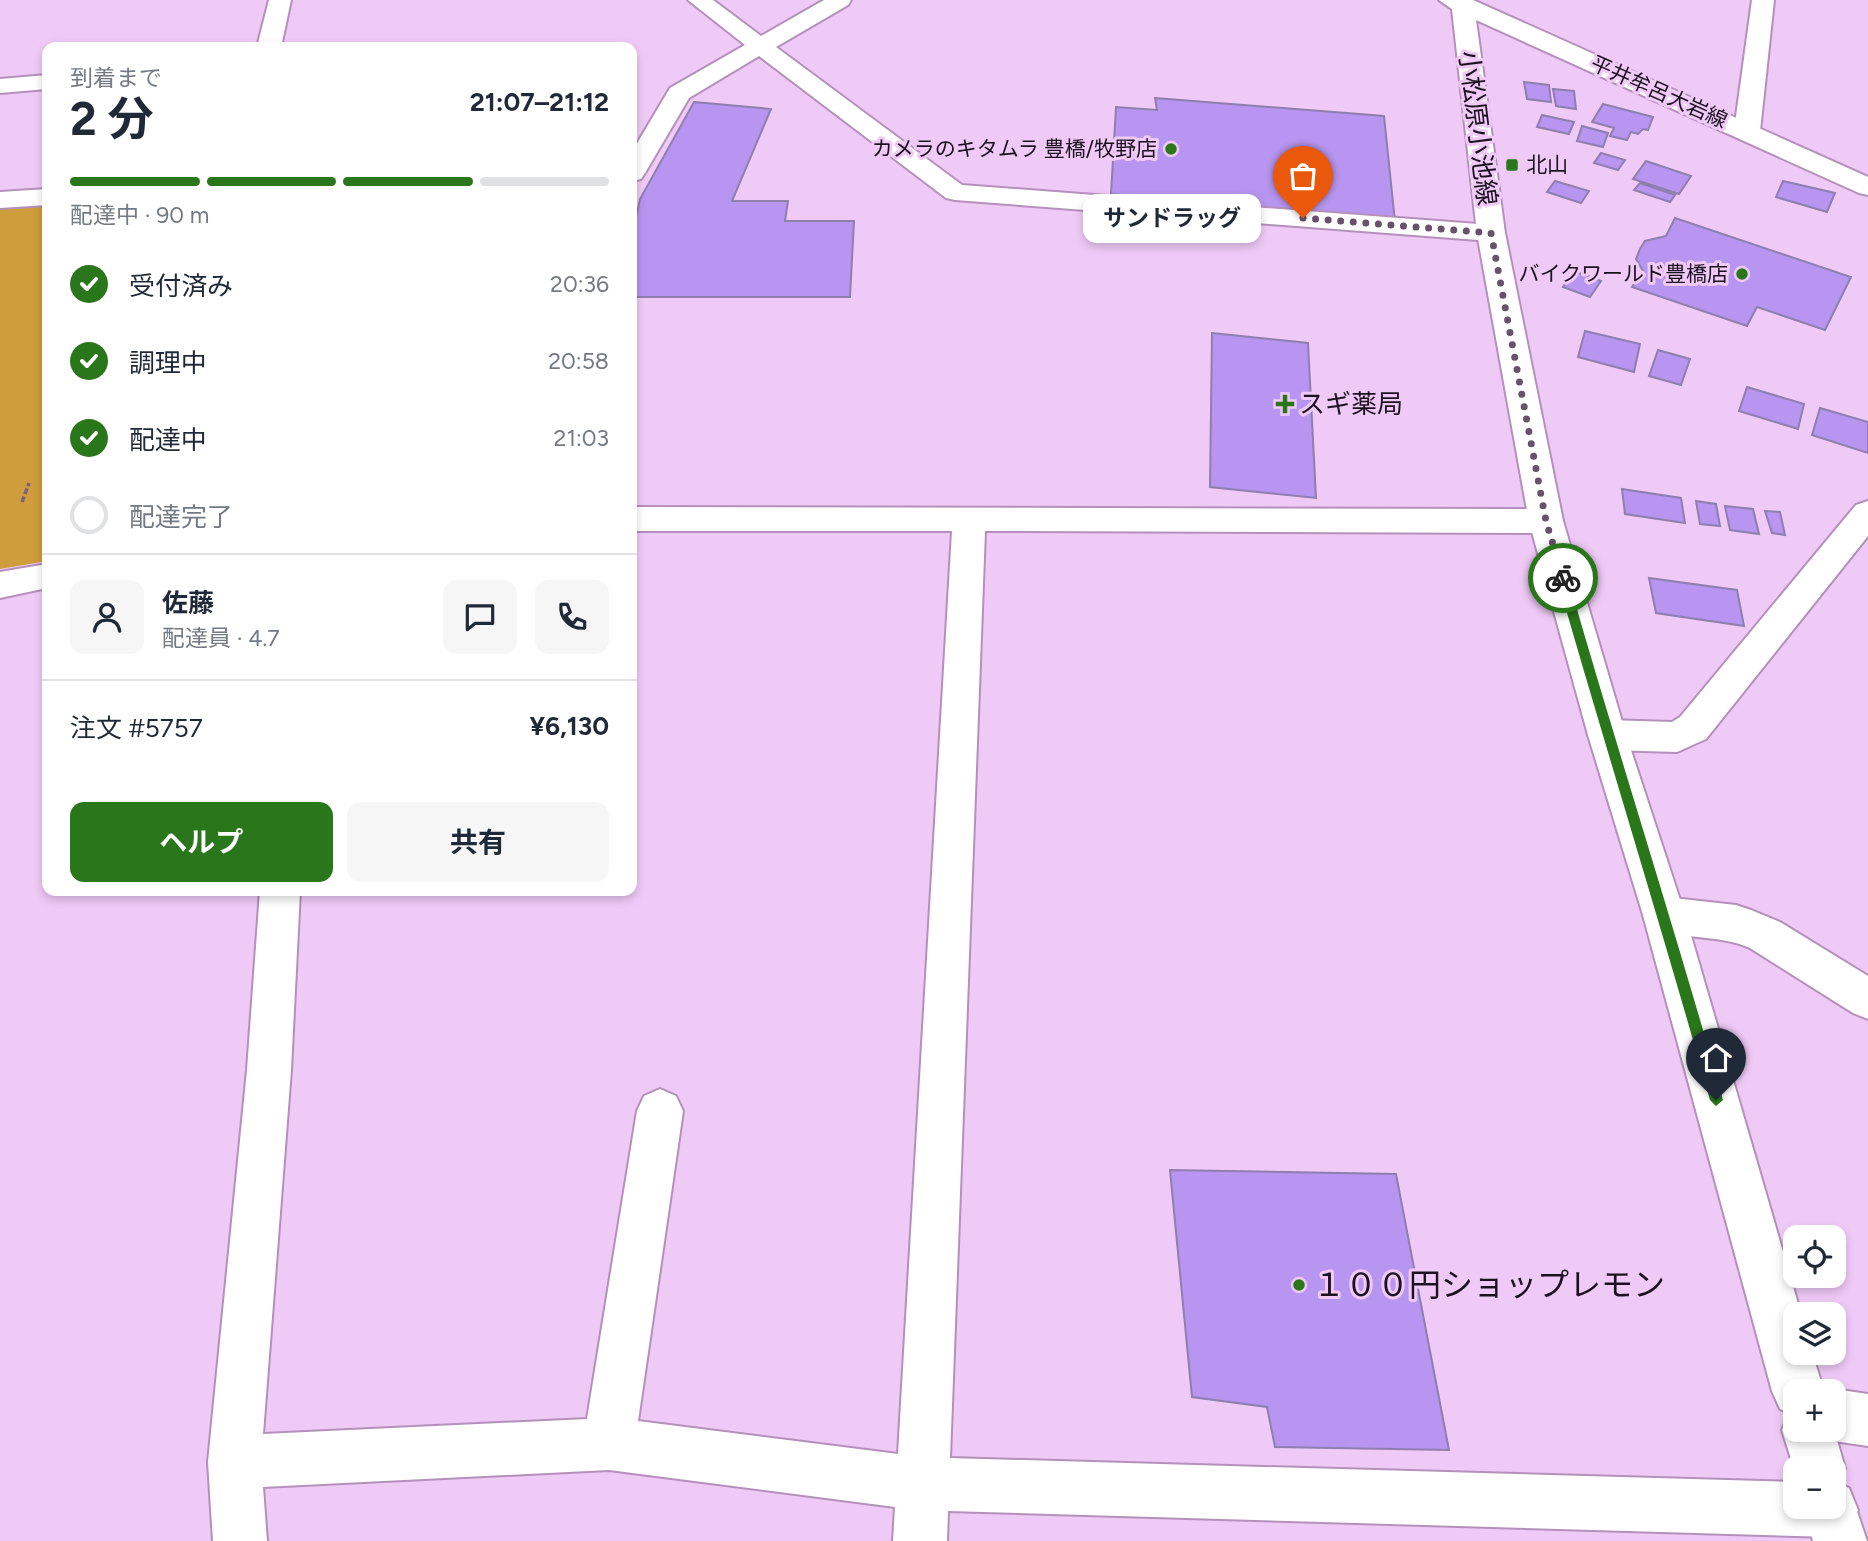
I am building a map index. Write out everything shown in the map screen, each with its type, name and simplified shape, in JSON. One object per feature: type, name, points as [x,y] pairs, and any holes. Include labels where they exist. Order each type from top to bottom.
[{"type":"street","points":[[270,42],[280,0]]},
{"type":"street","points":[[699,0],[955,192],[1491,233]]},
{"type":"street","points":[[638,149],[679,93],[840,0]]},
{"type":"street","points":[[1747,131],[1763,0]]},
{"type":"street","name":"平井牟呂大岩線","points":[[1458,1],[1868,187]]},
{"type":"street","name":"小松原小池線","points":[[1458,1],[1491,233],[1546,521],[1607,735],[1664,915],[1795,1379]]},
{"type":"street","points":[[0,86],[42,82]]},
{"type":"street","points":[[0,200],[42,197]]},
{"type":"street","points":[[1607,735],[1677,737],[1693,728],[1868,513]]},
{"type":"street","points":[[637,519],[1546,521]]},
{"type":"street","points":[[920,1541],[969,521]]},
{"type":"street","points":[[0,585],[42,577]]},
{"type":"street","points":[[240,1541],[234,1462],[269,1070],[280,896]]},
{"type":"street","points":[[1664,915],[1736,923],[1765,935],[1868,999]]},
{"type":"street","points":[[609,1444],[660,1111]]},
{"type":"street","points":[[1846,1417],[1868,1420]]},
{"type":"street","points":[[234,1462],[609,1444],[924,1484],[1783,1506]]},
{"type":"path","points":[[22,502],[29,483]]},
{"type":"shaded area","points":[[42,204],[42,562],[0,569],[0,208]]},
{"type":"building","points":[[1524,82],[1549,85],[1551,102],[1527,99]]},
{"type":"building","points":[[1553,89],[1574,91],[1576,109],[1556,106]]},
{"type":"building","points":[[1155,98],[1384,116],[1395,222],[1111,194],[1116,107],[1157,110]]},
{"type":"building","points":[[694,102],[771,109],[732,201],[788,201],[785,221],[854,221],[850,297],[637,297],[637,212],[640,199]]},
{"type":"building","points":[[1603,104],[1653,117],[1648,130],[1643,129],[1638,134],[1631,132],[1627,140],[1610,136],[1614,128],[1592,122]]},
{"type":"building","points":[[1542,115],[1574,122],[1569,134],[1537,127]]},
{"type":"building","points":[[1582,126],[1608,133],[1603,147],[1577,141]]},
{"type":"building","points":[[1601,153],[1625,160],[1618,170],[1594,163]]},
{"type":"building","points":[[1646,161],[1691,176],[1679,194],[1633,179]]},
{"type":"building","points":[[1555,181],[1589,191],[1581,203],[1547,192]]},
{"type":"building","points":[[1783,181],[1835,193],[1827,212],[1776,197]]},
{"type":"building","points":[[1640,183],[1675,195],[1670,202],[1634,190]]},
{"type":"building","points":[[1675,218],[1851,277],[1825,330],[1757,307],[1747,326],[1632,287],[1643,271],[1636,259],[1640,249],[1645,241],[1666,236]]},
{"type":"building","points":[[1574,271],[1601,281],[1590,297],[1563,287]]},
{"type":"building","points":[[1585,331],[1640,344],[1634,372],[1578,357]]},
{"type":"building","points":[[1212,333],[1308,343],[1316,498],[1210,487]]},
{"type":"building","points":[[1658,350],[1690,359],[1681,385],[1649,376]]},
{"type":"building","points":[[1747,387],[1804,404],[1798,429],[1739,411]]},
{"type":"building","points":[[1820,408],[1868,422],[1868,453],[1812,435]]},
{"type":"building","points":[[1622,489],[1681,498],[1685,523],[1625,514]]},
{"type":"building","points":[[1696,501],[1716,504],[1720,526],[1700,524]]},
{"type":"building","points":[[1725,506],[1753,509],[1759,534],[1730,530]]},
{"type":"building","points":[[1765,511],[1780,512],[1785,535],[1772,533]]},
{"type":"building","points":[[1649,578],[1737,590],[1744,626],[1656,613]]},
{"type":"building","name":"１００円ショップレモン","points":[[1170,1170],[1396,1174],[1449,1450],[1275,1447],[1267,1407],[1192,1397]]},
{"type":"way so far","points":[[1303,218],[1491,233],[1546,521],[1563,578]]},
{"type":"place","name":"カメラのキタムラ 豊橋/牧野店","points":[[1171,149]]},
{"type":"place","name":"北山","points":[[1512,165]]},
{"type":"place","name":"サンドラッグ","points":[[1303,218]]},
{"type":"place","name":"バイクワールド豊橋店","points":[[1742,274]]},
{"type":"place","name":"スギ薬局","points":[[1285,404]]},
{"type":"place","name":"１００円ショップレモン","points":[[1299,1285]]},
{"type":"route","points":[[1563,578],[1607,735],[1664,915],[1716,1100]]}]
